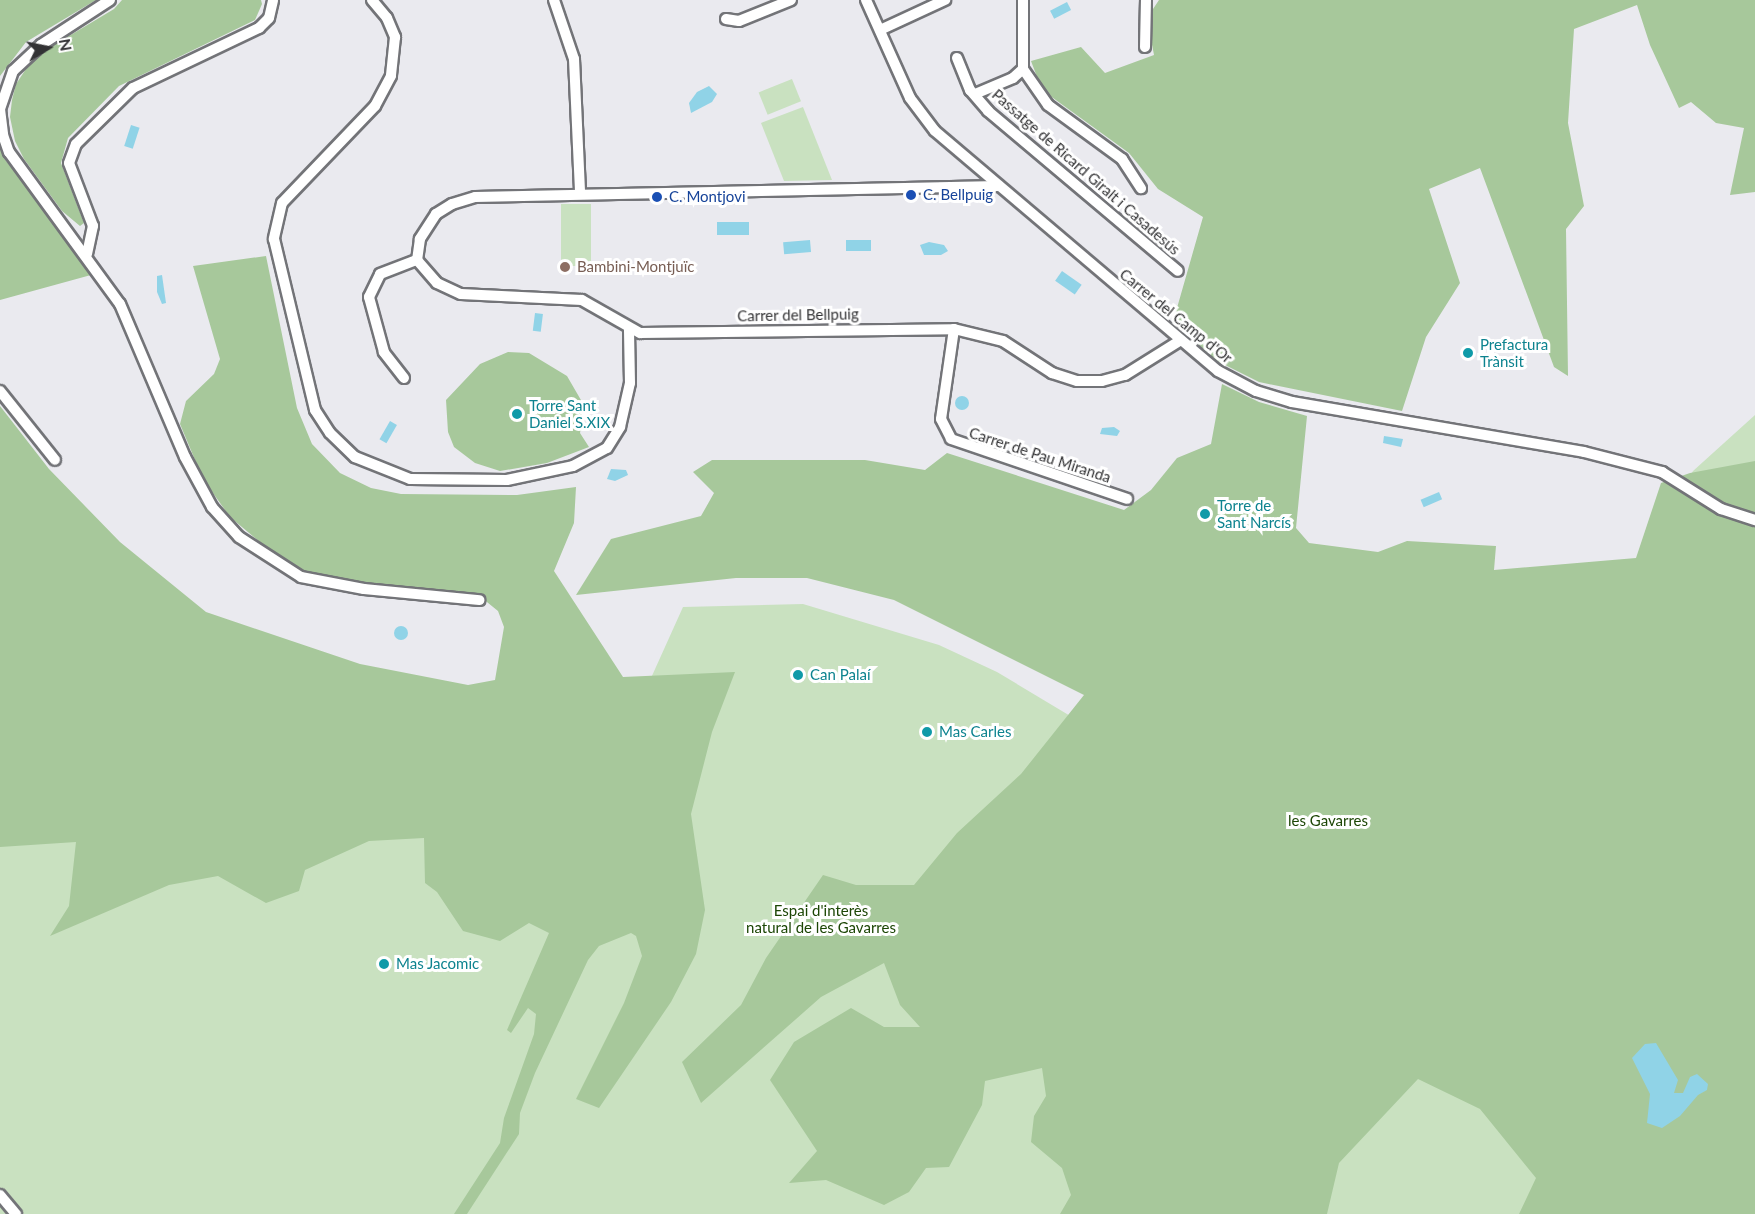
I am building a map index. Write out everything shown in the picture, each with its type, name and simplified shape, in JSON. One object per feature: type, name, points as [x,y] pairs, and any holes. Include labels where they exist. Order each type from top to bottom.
[{"type":"street","points":[[110,0],[25,57],[4,90],[0,109],[9,152],[87,254],[130,321],[193,473],[230,528],[275,563],[301,577],[364,590],[479,600]]},
{"type":"street","points":[[87,254],[93,226],[69,163],[76,144],[133,88],[259,28],[269,18],[273,0]]},
{"type":"street","points":[[372,0],[387,18],[395,38],[394,64],[388,84],[375,106],[282,203],[274,239],[315,410],[330,433],[355,457],[410,479],[507,480],[573,466],[599,454],[620,428],[630,383],[629,329],[605,310],[582,300],[461,294],[437,284],[417,260],[420,239],[431,220],[452,204],[475,197],[580,193],[999,186]]},
{"type":"street","points":[[554,0],[574,59],[580,193]]},
{"type":"street","points":[[726,19],[740,21],[791,0]]},
{"type":"street","name":"Carrer del Camp d'Or","points":[[866,0],[916,108],[951,147],[1181,340],[1239,383],[1292,402],[1584,452],[1662,472],[1721,509],[1755,520]]},
{"type":"street","points":[[1023,0],[1023,69]]},
{"type":"street","points":[[1145,47],[1146,0]]},
{"type":"street","points":[[880,30],[941,1]]},
{"type":"street","name":"Passatge de Ricard Giralt i Casadesús","points":[[957,58],[975,94],[997,118],[1178,272]]},
{"type":"street","name":"Passatge de Ricard Giralt i Casadesús","points":[[975,94],[1013,78],[1023,69],[1048,105],[1122,159],[1141,188]]},
{"type":"street","points":[[404,378],[384,352],[369,297],[380,274],[417,260]]},
{"type":"street","name":"Carrer del Bellpuig","points":[[629,329],[651,333],[954,329],[1003,341],[1052,373],[1077,381],[1125,375],[1181,340]]},
{"type":"street","name":"Carrer de Pau Miranda","points":[[954,329],[941,419],[951,439],[1127,499]]},
{"type":"street","points":[[0,391],[55,460]]},
{"type":"street","points":[[0,1195],[16,1214]]},
{"type":"green space","points":[[0,0],[96,0],[26,42],[0,76]]},
{"type":"green space","points":[[122,0],[261,0],[262,4],[255,20],[119,86],[68,138],[61,163],[84,223],[80,226],[62,211],[24,159],[15,141],[10,117],[12,100],[16,84],[34,57],[114,9]]},
{"type":"green space","points":[[1159,0],[1755,0],[1755,192],[1730,195],[1744,128],[1716,123],[1691,102],[1679,108],[1650,45],[1637,5],[1574,29],[1568,123],[1584,206],[1566,229],[1568,376],[1554,367],[1480,168],[1429,189],[1460,283],[1426,337],[1402,411],[1259,382],[1217,361],[1173,322],[1203,217],[1158,189],[1129,153],[1042,90],[1031,61],[1081,47],[1105,73],[1154,55],[1149,29],[1153,9]]},
{"type":"green space","points":[[792,79],[801,101],[768,115],[759,92]]},
{"type":"green space","points":[[803,107],[832,180],[784,181],[761,123]]},
{"type":"green space","points":[[0,146],[6,161],[47,209],[91,275],[0,300]]},
{"type":"green space","points":[[561,204],[591,204],[591,266],[561,266]]},
{"type":"green space","points":[[266,256],[297,408],[312,444],[340,473],[371,488],[401,494],[517,495],[576,487],[574,523],[554,571],[623,677],[735,672],[712,732],[691,814],[705,910],[696,954],[671,1002],[599,1108],[576,1099],[624,1003],[642,956],[636,936],[631,933],[599,946],[588,960],[535,1073],[520,1113],[519,1134],[467,1214],[454,1214],[500,1143],[504,1118],[534,1034],[536,1014],[528,1008],[511,1033],[507,1030],[549,933],[529,923],[500,941],[463,931],[437,892],[425,883],[424,838],[369,841],[305,870],[299,891],[266,903],[218,876],[169,885],[50,936],[69,906],[76,842],[0,847],[0,406],[49,469],[120,542],[206,612],[360,664],[468,685],[495,680],[504,627],[498,611],[477,594],[382,586],[313,574],[285,563],[230,517],[203,479],[180,424],[186,401],[214,374],[220,359],[193,266]]},
{"type":"green space","points":[[508,352],[529,353],[567,376],[585,407],[580,433],[589,447],[547,463],[500,471],[475,463],[454,447],[448,432],[446,400],[480,364]]},
{"type":"green space","name":"les Gavarres","points":[[1222,384],[1259,402],[1307,416],[1296,528],[1309,543],[1378,552],[1407,541],[1496,546],[1494,570],[1636,558],[1661,483],[1690,473],[1755,461],[1755,1214],[1519,1214],[1536,1178],[1480,1109],[1418,1079],[1339,1163],[1327,1214],[1060,1214],[1071,1195],[1062,1168],[1031,1142],[1034,1116],[1046,1096],[1042,1068],[985,1081],[982,1105],[949,1167],[926,1168],[909,1192],[884,1205],[826,1180],[789,1183],[817,1151],[770,1080],[794,1042],[851,1008],[884,1027],[920,1027],[900,1005],[884,963],[821,997],[701,1103],[682,1062],[741,1005],[766,958],[823,875],[856,885],[914,885],[957,833],[1021,774],[1084,695],[894,600],[807,578],[736,578],[576,595],[611,539],[701,516],[714,493],[693,472],[712,460],[865,460],[925,470],[947,453],[1124,510],[1151,490],[1177,458],[1211,444]]},
{"type":"green space","name":"Espai d'interès natural de les Gavarres","points":[[1755,415],[1755,1214],[0,1214],[0,418],[81,514],[221,625],[366,700],[651,678],[683,607],[803,604],[939,645],[997,672],[1082,723],[1452,859],[1693,471]]},
{"type":"water","points":[[1067,2],[1071,10],[1054,19],[1050,11]]},
{"type":"water","points":[[709,86],[717,94],[712,102],[691,113],[689,103],[697,92]]},
{"type":"water","points":[[131,125],[140,128],[133,149],[124,146]]},
{"type":"water","points":[[717,222],[749,222],[749,235],[717,235]]},
{"type":"water","points":[[810,240],[811,252],[784,254],[783,242]]},
{"type":"water","points":[[846,240],[871,240],[871,251],[846,251]]},
{"type":"water","points":[[929,242],[944,245],[948,251],[941,255],[924,255],[920,245]]},
{"type":"water","points":[[1062,271],[1082,285],[1075,295],[1055,281]]},
{"type":"water","points":[[162,275],[166,303],[162,304],[157,292],[157,276]]},
{"type":"water","points":[[535,313],[543,314],[541,332],[533,331]]},
{"type":"water","points":[[959,396],[965,396],[969,403],[965,410],[959,410],[955,406],[955,400]]},
{"type":"water","points":[[390,421],[397,425],[386,443],[380,439]]},
{"type":"water","points":[[1114,427],[1120,431],[1117,436],[1100,434],[1102,428]]},
{"type":"water","points":[[1384,436],[1403,439],[1401,447],[1383,443]]},
{"type":"water","points":[[611,469],[626,470],[628,475],[615,481],[607,479]]},
{"type":"water","points":[[1439,492],[1442,499],[1424,507],[1421,500]]},
{"type":"water","points":[[398,626],[404,626],[408,633],[404,640],[398,640],[394,636],[394,630]]},
{"type":"water","points":[[1656,1043],[1678,1080],[1674,1093],[1683,1093],[1690,1077],[1697,1074],[1708,1084],[1707,1090],[1698,1095],[1680,1116],[1662,1128],[1647,1123],[1650,1094],[1632,1058],[1645,1044]]},
{"type":"place","name":"C. Bellpuig","points":[[911,195]]},
{"type":"place","name":"C. Montjovi","points":[[657,197]]},
{"type":"place","name":"Bambini-Montjuïc","points":[[565,267]]},
{"type":"place","name":"Prefactura Trànsit","points":[[1468,353]]},
{"type":"place","name":"Torre Sant Daniel S.XIX","points":[[517,414]]},
{"type":"place","name":"Torre de Sant Narcís","points":[[1205,514]]},
{"type":"place","name":"Can Palaí","points":[[798,675]]},
{"type":"place","name":"Mas Carles","points":[[927,732]]},
{"type":"place","name":"Mas Jacomic","points":[[384,964]]}]
